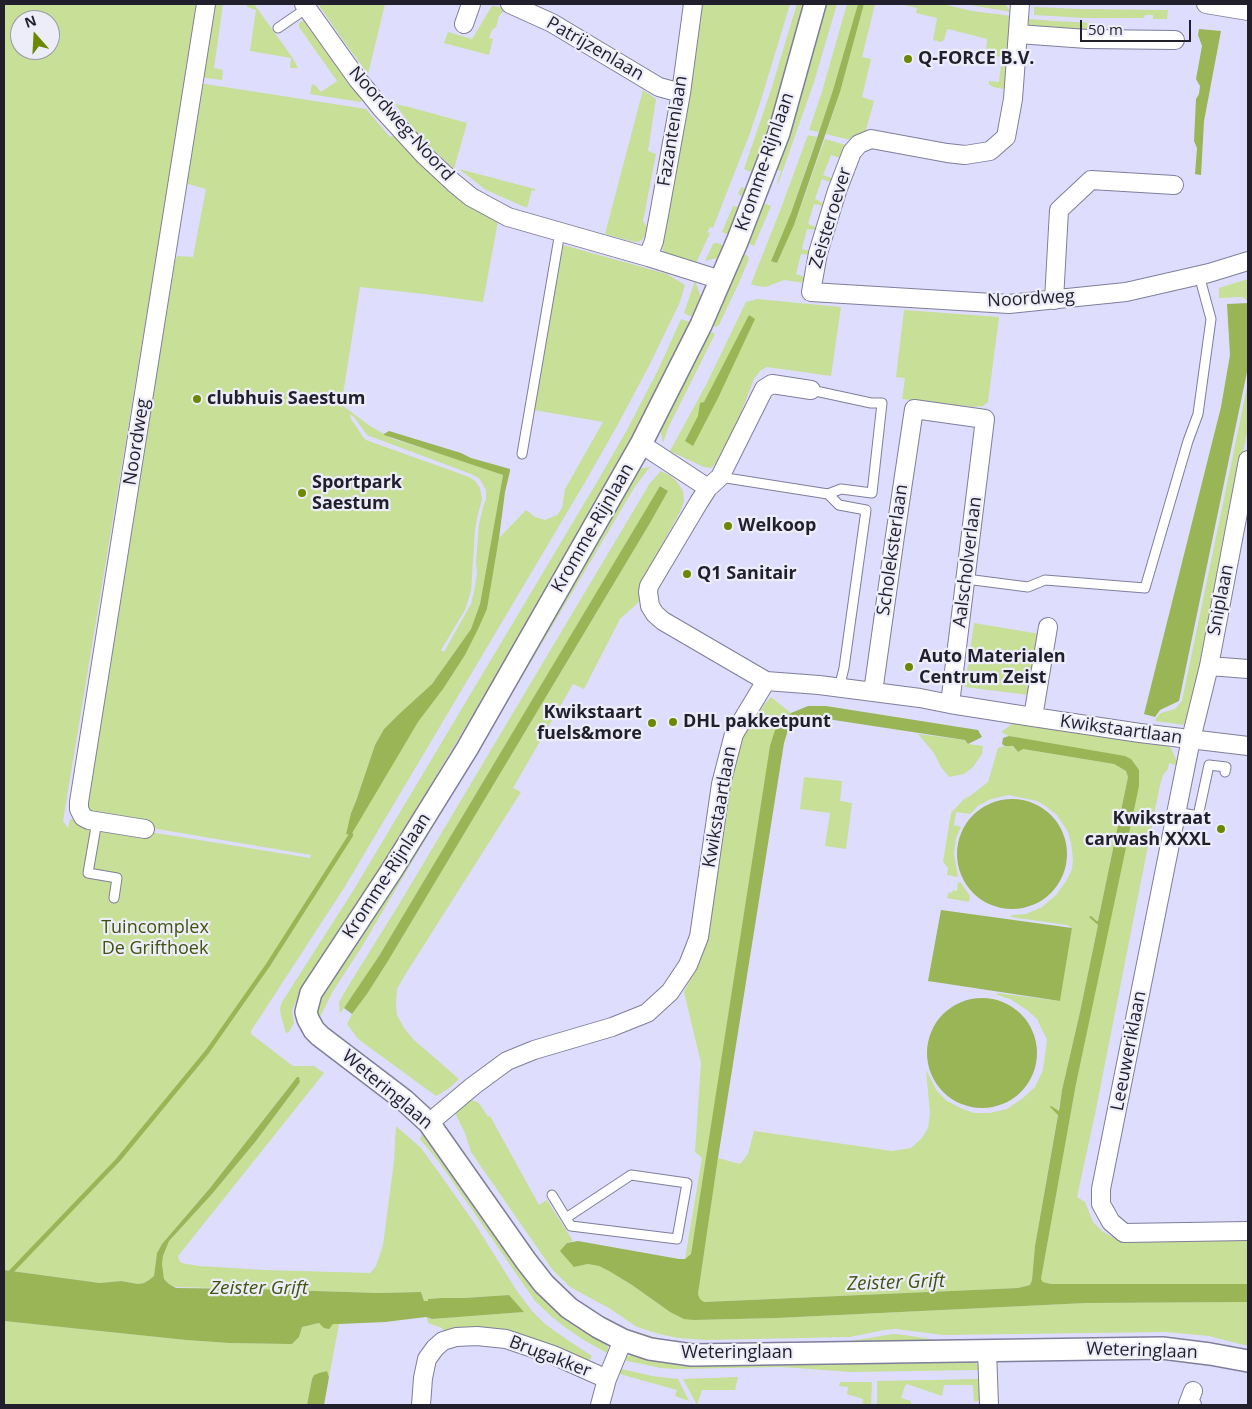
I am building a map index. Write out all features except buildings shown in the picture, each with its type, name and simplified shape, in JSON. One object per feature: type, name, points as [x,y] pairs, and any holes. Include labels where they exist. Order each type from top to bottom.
[{"type":"street","name":"Noordweg","points":[[145,829],[97,822],[83,817],[79,809],[79,802],[206,4]]},
{"type":"street","points":[[464,24],[470,4]]},
{"type":"street","name":"Patrijzenlaan","points":[[510,4],[552,23],[659,87],[680,93]]},
{"type":"street","name":"Fazantenlaan","points":[[648,257],[654,241],[659,215],[693,4]]},
{"type":"street","name":"Kromme-Rijnlaan","points":[[308,1019],[306,1012],[311,992],[392,870],[467,749],[641,444],[701,324],[737,242],[779,133],[816,4]]},
{"type":"street","name":"Zeisteroever","points":[[811,292],[818,253],[836,191],[852,152],[859,144],[871,139],[965,155],[990,151],[1006,138],[1014,99],[1020,4]]},
{"type":"street","points":[[1206,4],[1248,11]]},
{"type":"street","name":"Noordweg-Noord","points":[[306,6],[358,80],[424,155],[471,197],[508,218],[648,257],[720,280]]},
{"type":"street","points":[[1018,34],[1087,39],[1175,40]]},
{"type":"street","points":[[1054,300],[1058,210],[1091,180],[1174,185]]},
{"type":"street","name":"Noordweg","points":[[811,292],[1009,304],[1126,292],[1248,262]]},
{"type":"street","points":[[766,681],[663,621],[650,606],[648,592],[654,576],[714,482],[764,389],[772,384],[811,390]]},
{"type":"street","name":"Aalscholverlaan","points":[[914,409],[985,419],[950,704]]},
{"type":"street","name":"Scholeksterlaan","points":[[874,692],[914,409]]},
{"type":"street","points":[[641,444],[714,482]]},
{"type":"street","name":"Sniplaan","points":[[1191,740],[1208,666],[1248,460]]},
{"type":"street","points":[[1033,717],[1048,627]]},
{"type":"street","points":[[1208,666],[1248,669]]},
{"type":"street","name":"Kwikstaartlaan","points":[[429,1122],[473,1086],[507,1062],[534,1050],[612,1027],[647,1012],[670,992],[688,965],[699,936],[721,784],[734,734],[766,681],[920,698],[1033,717],[1191,740],[1248,746]]},
{"type":"street","name":"Leeuweriklaan","points":[[1191,740],[1101,1189],[1101,1204],[1110,1222],[1124,1233],[1248,1231]]},
{"type":"street","name":"Weteringlaan","points":[[308,1019],[320,1036],[429,1122],[544,1284],[569,1308],[598,1328],[623,1340],[650,1349],[692,1355],[1162,1348],[1248,1361]]},
{"type":"street","name":"Brugakker","points":[[421,1405],[422,1378],[427,1360],[435,1348],[443,1341],[456,1337],[476,1336],[506,1339],[553,1355],[607,1379]]},
{"type":"street","name":"Brugakker","points":[[600,1405],[607,1379],[623,1340]]},
{"type":"street","points":[[987,1350],[988,1405]]},
{"type":"lane","points":[[278,28],[306,6]]},
{"type":"lane","points":[[522,454],[560,232]]},
{"type":"lane","points":[[966,579],[1028,587],[1045,580],[1145,588],[1188,441],[1198,414],[1210,319],[1199,275]]},
{"type":"lane","points":[[714,482],[828,494],[841,489],[872,493],[882,403],[871,403],[811,390]]},
{"type":"lane","points":[[828,494],[838,506],[866,510],[844,668],[839,688]]},
{"type":"lane","points":[[1178,812],[1198,816],[1209,765],[1226,767],[1225,772]]},
{"type":"lane","points":[[97,822],[88,873],[117,878],[114,898]]},
{"type":"lane","points":[[552,1195],[566,1218],[571,1226],[678,1239],[687,1183],[630,1174],[566,1218]]},
{"type":"green space","name":"Tuincomplex De Grifthoek","points":[[4,4],[198,4],[63,821],[68,828],[70,819],[310,858],[311,855],[86,817],[175,262],[177,256],[193,257],[206,189],[188,184],[184,180],[199,83],[366,109],[390,137],[394,135],[498,221],[483,302],[360,287],[343,394],[339,398],[339,403],[370,426],[393,439],[503,475],[480,604],[471,629],[432,684],[384,729],[375,745],[351,813],[346,834],[418,722],[443,689],[465,655],[487,609],[499,538],[526,510],[535,517],[545,520],[557,515],[562,508],[565,489],[603,422],[534,410],[563,245],[667,274],[685,285],[680,302],[650,364],[584,484],[344,888],[251,1031],[251,1034],[293,1066],[314,1066],[324,1073],[178,1256],[181,1263],[199,1266],[370,1273],[376,1266],[383,1245],[394,1161],[396,1126],[421,1148],[475,1224],[517,1291],[532,1311],[545,1324],[592,1356],[587,1365],[445,1335],[442,1328],[428,1323],[427,1318],[524,1312],[509,1295],[428,1299],[428,1301],[424,1301],[421,1292],[378,1293],[176,1287],[169,1284],[164,1279],[162,1264],[169,1241],[212,1194],[256,1141],[300,1082],[297,1077],[210,1188],[162,1244],[157,1253],[154,1276],[144,1283],[138,1284],[121,1281],[100,1283],[4,1270]],"holes":[[[350,414],[367,435],[471,474],[479,478],[486,490],[486,500],[479,524],[477,573],[471,604],[444,652],[441,650],[465,610],[471,591],[475,530],[482,499],[480,488],[469,477],[366,440],[351,419]]]},
{"type":"green space","points":[[211,4],[223,4],[214,68],[223,70],[222,80],[200,77]]},
{"type":"green space","points":[[247,4],[254,4],[298,68],[290,68],[291,58],[250,51],[256,10],[247,7]]},
{"type":"green space","points":[[318,4],[385,4],[368,74],[345,43]]},
{"type":"green space","points":[[695,4],[790,4],[750,133],[713,228],[710,227],[707,232],[710,233],[696,263],[665,253],[661,247],[660,240]]},
{"type":"green space","points":[[797,4],[809,4],[761,158],[757,157],[751,172],[744,169],[771,90]]},
{"type":"green space","points":[[825,4],[837,4],[814,82],[778,184],[781,171],[772,168]]},
{"type":"green space","points":[[847,4],[858,4],[833,90],[819,132],[809,130],[821,95]]},
{"type":"green space","points":[[864,4],[875,4],[862,57],[871,59],[862,97],[874,101],[865,133],[859,134],[850,140],[826,134],[840,92]]},
{"type":"green space","points":[[901,4],[942,4],[972,11],[1012,16],[1005,88],[993,87],[989,84],[989,81],[999,82],[1002,57],[990,55],[986,50],[987,39],[948,29],[944,40],[941,42],[933,40],[937,18],[916,13],[917,8]]},
{"type":"green space","points":[[965,4],[1005,4],[1011,12],[982,7]]},
{"type":"green space","points":[[492,6],[505,9],[499,16],[496,27],[492,30],[489,38],[493,39],[489,55],[444,43],[448,32],[472,39]]},
{"type":"green space","points":[[1034,7],[1168,10],[1167,19],[1153,19],[1153,15],[1145,15],[1144,18],[1084,18],[1034,15]]},
{"type":"green space","points":[[1029,19],[1096,23],[1094,24],[1094,32],[1029,30]]},
{"type":"green space","points":[[307,20],[364,99],[360,102],[310,94],[312,84],[321,92],[337,81],[299,27],[299,23]]},
{"type":"green space","points":[[643,90],[656,99],[648,151],[656,154],[643,221],[647,227],[645,235],[642,240],[634,242],[605,234]]},
{"type":"green space","points":[[395,104],[467,123],[454,169],[419,136]]},
{"type":"green space","points":[[808,135],[817,137],[791,213],[771,260],[777,263],[794,225],[825,139],[846,145],[840,158],[831,155],[823,175],[831,178],[832,181],[822,179],[815,199],[824,204],[823,206],[814,204],[808,224],[816,227],[816,230],[807,229],[802,249],[810,251],[809,255],[801,254],[796,274],[805,277],[805,283],[784,280],[766,287],[751,284],[780,211]]},
{"type":"green space","points":[[459,169],[535,189],[535,191],[532,190],[527,208],[486,190]]},
{"type":"green space","points":[[741,187],[749,190],[729,235],[722,232],[733,206],[739,207],[743,197],[738,194]]},
{"type":"green space","points":[[760,202],[771,206],[754,246],[747,243]]},
{"type":"green space","points":[[713,244],[724,246],[718,259],[705,261]]},
{"type":"green space","points":[[742,254],[747,255],[749,259],[719,325],[715,327],[711,325]]},
{"type":"green space","points":[[1248,279],[1248,301],[1242,297],[1219,298],[1219,288]]},
{"type":"green space","points":[[695,281],[702,296],[692,317],[684,313]]},
{"type":"green space","points":[[757,299],[841,307],[831,376],[767,367],[760,371],[754,379],[736,425],[716,463],[711,468],[704,467],[670,451],[706,385],[746,302]]},
{"type":"green space","points":[[904,310],[999,317],[988,402],[983,406],[974,407],[902,399],[905,378],[896,377]]},
{"type":"green space","points":[[681,319],[690,322],[682,349],[586,525],[341,935],[297,999],[292,1011],[294,1023],[289,1032],[286,1033],[281,1016],[280,1008],[282,1002],[353,891],[597,482],[627,430],[659,368]]},
{"type":"green space","points":[[709,330],[715,334],[668,428],[663,443],[660,429]]},
{"type":"green space","points":[[1248,383],[1248,427],[1191,713],[1185,725],[1155,721],[1161,713],[1175,709],[1182,701]]},
{"type":"green space","points":[[650,467],[636,485],[361,948],[333,991],[320,1017],[316,1019],[317,1001],[636,469]]},
{"type":"green space","points":[[661,471],[671,476],[677,482],[683,491],[684,501],[647,572],[641,600],[620,619],[584,689],[573,684],[513,788],[521,792],[397,989],[397,1015],[404,1028],[414,1040],[459,1079],[448,1089],[436,1096],[358,1039],[347,1024],[388,961],[650,523],[668,491],[661,486],[379,956],[355,994],[340,1013],[339,1002],[650,483]]},
{"type":"green space","points":[[974,623],[1040,634],[1029,695],[965,687]]},
{"type":"green space","points":[[771,697],[791,713],[784,719],[691,1254],[685,1259],[702,1158],[695,1152],[701,1063],[684,992],[698,964],[733,758],[743,737]]},
{"type":"green space","points":[[1015,722],[1158,742],[1171,748],[1179,766],[1169,763],[1160,785],[1077,1197],[1085,1202],[1093,1222],[1102,1231],[1112,1237],[1123,1240],[1248,1239],[1248,1284],[1051,1284],[1043,1282],[1041,1279],[1076,1084],[1139,770],[1009,736],[1001,732]]},
{"type":"green space","points":[[918,734],[965,740],[968,744],[983,746],[982,754],[973,767],[964,774],[949,777],[934,753]]},
{"type":"green space","points":[[1012,746],[1018,752],[1023,749],[1114,764],[1126,771],[1128,777],[1098,921],[1091,916],[1098,925],[1062,1090],[1030,1285],[1018,1288],[703,1302],[698,1294],[718,1158],[740,1164],[748,1154],[754,1131],[892,1151],[911,1148],[922,1138],[928,1128],[930,1113],[926,1070],[937,1091],[947,1101],[974,1113],[990,1113],[1007,1109],[1035,1087],[1043,1070],[1047,1040],[1037,1019],[1027,1010],[1010,999],[997,995],[997,993],[1060,1001],[1072,928],[1067,925],[1011,917],[1012,915],[1026,914],[1042,907],[1056,895],[1067,880],[1072,869],[1073,859],[1068,832],[1057,815],[1037,801],[1009,795],[991,799],[979,805],[970,814],[956,812],[954,825],[961,827],[956,838],[954,854],[958,877],[947,875],[948,868],[943,862],[951,813],[964,799],[988,782],[998,748]]},
{"type":"green space","points":[[804,777],[842,781],[840,801],[852,803],[846,849],[825,846],[830,813],[800,809]]},
{"type":"green space","points":[[958,882],[961,883],[970,896],[969,902],[947,898],[949,892],[957,891]]},
{"type":"green space","points":[[472,1100],[479,1103],[488,1117],[490,1116],[539,1205],[547,1200],[573,1241],[567,1243],[574,1267],[588,1264],[599,1266],[632,1285],[670,1312],[694,1320],[777,1318],[1086,1303],[1248,1302],[1248,1346],[1209,1336],[1166,1332],[943,1335],[896,1329],[850,1337],[705,1340],[678,1338],[659,1334],[637,1327],[609,1308],[570,1287],[552,1269],[471,1152],[456,1112],[465,1103]]},
{"type":"green space","points":[[423,1132],[604,1340],[609,1354],[566,1328],[535,1301],[439,1162],[420,1139]]},
{"type":"green space","points":[[4,1321],[186,1340],[289,1344],[292,1344],[299,1337],[302,1327],[319,1323],[339,1324],[329,1377],[327,1371],[314,1375],[307,1405],[4,1405]]},
{"type":"green space","points":[[630,1330],[671,1342],[693,1345],[851,1341],[893,1334],[936,1340],[984,1340],[984,1343],[692,1348],[629,1333]]},
{"type":"green space","points":[[635,1353],[973,1361],[980,1369],[851,1372],[782,1367],[676,1369],[661,1368],[623,1360]]},
{"type":"green space","points":[[621,1369],[652,1376],[678,1379],[689,1401],[675,1396],[677,1390],[620,1374]]},
{"type":"green space","points":[[738,1377],[735,1390],[702,1390],[697,1405],[683,1379]]},
{"type":"green space","points":[[981,1379],[981,1397],[978,1401],[974,1402],[973,1386],[971,1385],[944,1385],[942,1396],[907,1384],[901,1398],[911,1401],[911,1405],[877,1405],[877,1381]]},
{"type":"green space","points":[[840,1382],[872,1382],[871,1405],[862,1405],[863,1399],[847,1394],[848,1387],[839,1386]]},
{"type":"shaded area","points":[[858,4],[864,4],[840,92],[794,225],[777,263],[771,261],[791,213],[812,153]]},
{"type":"shaded area","points":[[1199,29],[1221,31],[1204,121],[1201,175],[1195,174],[1197,148],[1194,141],[1196,99],[1200,86],[1196,79],[1202,46],[1198,35]]},
{"type":"shaded area","points":[[1248,303],[1248,367],[1179,701],[1160,710],[1155,717],[1144,714],[1221,407],[1230,355],[1227,304]]},
{"type":"shaded area","points":[[749,315],[755,319],[693,446],[685,441],[698,416],[700,403],[704,402]]},
{"type":"shaded area","points":[[389,431],[510,469],[510,471],[487,609],[465,655],[443,689],[418,722],[351,835],[346,834],[351,813],[375,745],[384,729],[432,684],[471,629],[480,604],[503,475],[384,435]]},
{"type":"shaded area","points":[[660,486],[668,491],[650,523],[388,961],[352,1014],[344,1008],[379,956]]},
{"type":"shaded area","points":[[808,706],[826,706],[978,730],[982,737],[968,744],[965,740],[814,717],[798,721],[788,730],[784,743],[718,1158],[698,1294],[700,1299],[704,1302],[1018,1288],[1030,1285],[1058,1115],[1050,1107],[1059,1111],[1098,925],[1089,917],[1091,916],[1098,921],[1128,777],[1126,771],[1114,764],[1023,749],[1018,752],[1013,746],[1002,744],[1003,738],[1009,736],[1125,756],[1131,759],[1139,770],[1139,786],[1076,1084],[1041,1279],[1043,1282],[1051,1284],[1248,1284],[1248,1302],[1086,1303],[777,1318],[694,1320],[684,1319],[670,1312],[632,1285],[599,1266],[588,1264],[574,1267],[560,1251],[567,1243],[578,1241],[679,1259],[685,1259],[691,1254],[770,746],[775,730],[784,719],[791,713]]},
{"type":"shaded area","points":[[1012,799],[1033,803],[1051,815],[1063,833],[1067,854],[1063,875],[1051,893],[1033,905],[1012,909],[991,905],[973,893],[961,875],[957,854],[961,833],[973,815],[991,803]]},
{"type":"shaded area","points":[[941,910],[1072,928],[1060,1001],[928,981]]},
{"type":"shaded area","points":[[982,998],[1003,1002],[1021,1014],[1033,1032],[1037,1053],[1033,1074],[1021,1092],[1003,1104],[982,1108],[961,1104],[943,1092],[931,1074],[927,1053],[931,1032],[943,1014],[961,1002]]},
{"type":"shaded area","points":[[297,1077],[299,1077],[300,1082],[256,1141],[212,1194],[169,1241],[163,1256],[164,1279],[176,1288],[378,1293],[421,1292],[424,1301],[442,1298],[509,1295],[524,1312],[333,1324],[329,1329],[324,1328],[319,1323],[302,1327],[299,1337],[292,1344],[186,1340],[4,1321],[4,1270],[100,1283],[121,1281],[138,1284],[144,1283],[154,1276],[157,1253],[162,1244],[210,1188]]},
{"type":"shaded area","points":[[327,1371],[329,1377],[324,1405],[307,1405],[314,1375]]},
{"type":"waterway","points":[[4,1279],[118,1160],[207,1052],[268,965],[351,835]]},
{"type":"place","name":"Q-FORCE B.V.","points":[[908,59]]},
{"type":"place","name":"clubhuis Saestum","points":[[197,399]]},
{"type":"place","name":"Sportpark Saestum","points":[[302,493]]},
{"type":"place","name":"Welkoop","points":[[728,526]]},
{"type":"place","name":"Q1 Sanitair","points":[[687,574]]},
{"type":"place","name":"Auto Materialen Centrum Zeist","points":[[909,667]]},
{"type":"place","name":"DHL pakketpunt","points":[[673,722]]},
{"type":"place","name":"Kwikstaart fuels&more","points":[[652,723]]},
{"type":"place","name":"Kwikstraat carwash XXXL","points":[[1221,829]]},
{"type":"water label","name":"Zeister Grift","points":[[896,1283]]},
{"type":"water label","name":"Zeister Grift","points":[[259,1289]]}]
